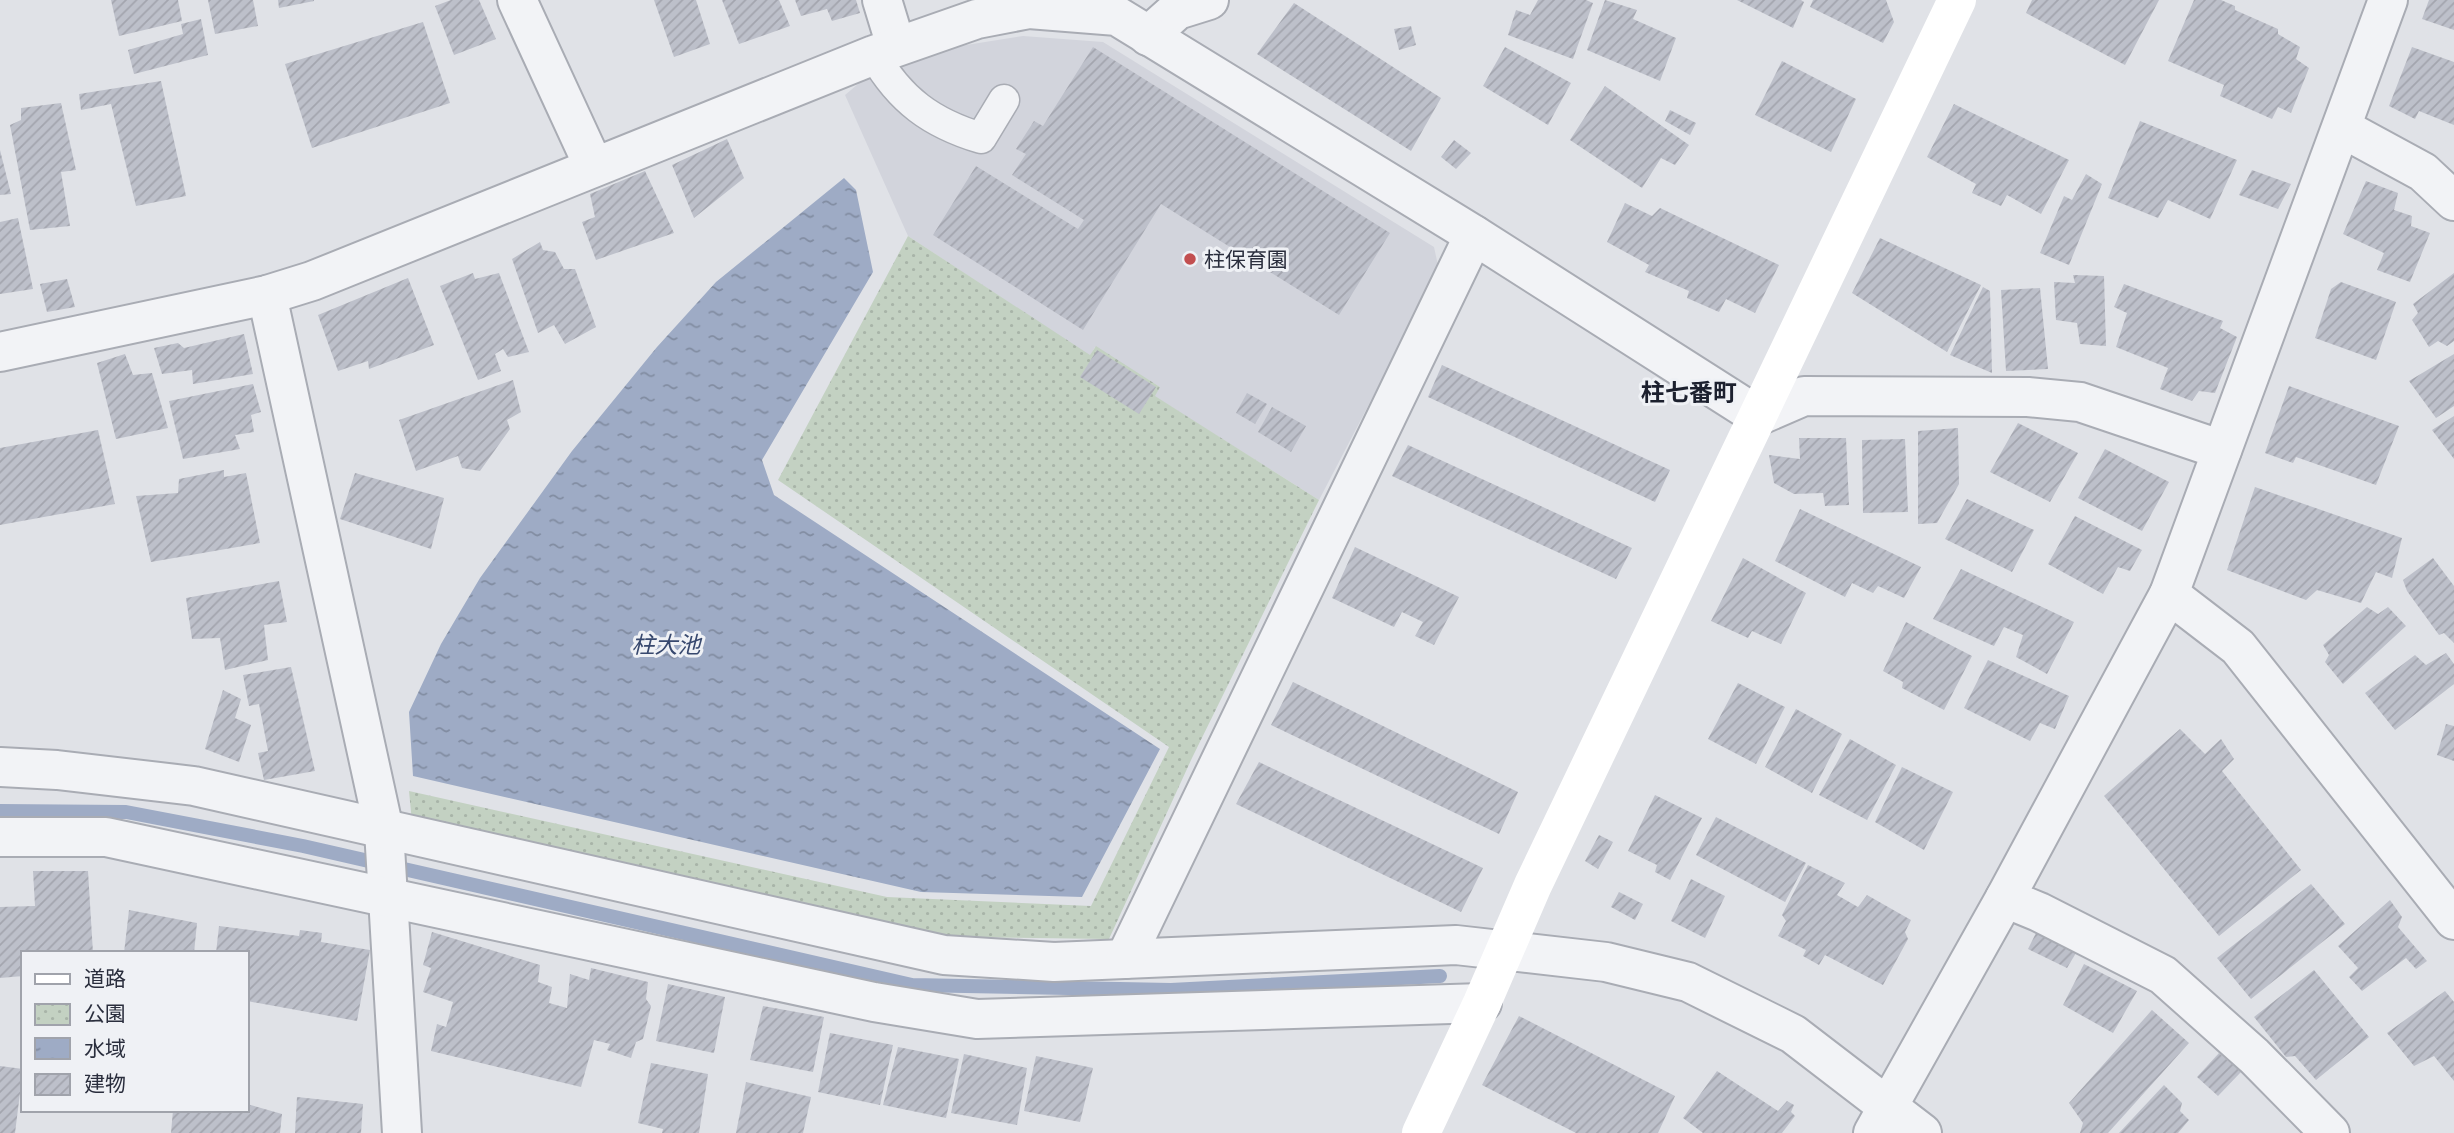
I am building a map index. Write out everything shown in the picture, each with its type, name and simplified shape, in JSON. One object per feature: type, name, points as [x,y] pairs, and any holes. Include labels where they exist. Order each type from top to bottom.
[{"type":"street","points":[[517,0],[594,167]]},
{"type":"street","points":[[882,0],[885,50]]},
{"type":"street","points":[[1148,36],[1177,10],[1209,0]]},
{"type":"street","points":[[1421,1133],[1506,950],[1533,885],[1957,0]]},
{"type":"street","points":[[1880,1118],[2005,898],[2169,594],[2388,0]]},
{"type":"street","points":[[0,352],[267,295],[312,281],[885,50],[977,19],[1029,9],[1117,16],[1474,235],[1758,416]]},
{"type":"street","points":[[2342,128],[2423,172],[2454,201]]},
{"type":"street","points":[[1125,959],[1474,235]]},
{"type":"street","points":[[267,295],[384,830],[402,1133]]},
{"type":"street","points":[[1758,416],[1804,396],[2028,397],[2080,402],[2222,450]]},
{"type":"street","points":[[2169,594],[2238,647],[2454,920]]},
{"type":"street","points":[[0,767],[57,770],[194,786],[944,955],[1054,962],[1456,945],[1606,962],[1688,982],[1793,1034],[1880,1118],[1922,1133]]},
{"type":"street","points":[[0,837],[106,837],[874,1002],[977,1019],[1482,1003]]},
{"type":"street","points":[[2005,898],[2039,912],[2163,975],[2254,1056],[2330,1133]]},
{"type":"lane","points":[[885,50],[893,86],[948,129],[981,138],[1004,100]]},
{"type":"shaded area","name":"柱保育園","points":[[1023,36],[1103,42],[1434,247],[1439,270],[1319,500],[1154,396],[1160,387],[1095,347],[1090,356],[908,236],[845,95],[864,79],[960,46]]},
{"type":"green space","points":[[908,236],[1090,355],[1096,346],[1160,387],[1155,396],[1319,500],[1192,758],[1109,939],[950,937],[412,822],[409,791],[887,897],[1091,906],[1169,747],[778,480]]},
{"type":"water","name":"柱大池","points":[[844,178],[856,190],[873,272],[762,460],[774,495],[1160,749],[1082,897],[921,892],[413,776],[409,712],[441,644],[480,578],[572,451],[657,347],[716,282]]},
{"type":"building","points":[[111,0],[178,0],[182,21],[119,36]]},
{"type":"building","points":[[208,0],[253,0],[258,26],[215,34]]},
{"type":"building","points":[[278,0],[314,0],[314,1],[279,8]]},
{"type":"building","points":[[451,0],[479,0],[496,39],[454,55],[435,6]]},
{"type":"building","points":[[654,0],[696,0],[710,44],[674,57]]},
{"type":"building","points":[[722,0],[779,0],[790,26],[739,44]]},
{"type":"building","points":[[795,0],[856,0],[860,13],[832,21],[827,9],[801,16]]},
{"type":"building","points":[[1538,0],[1586,0],[1593,3],[1573,59],[1508,35],[1516,10],[1530,15]]},
{"type":"building","points":[[1605,0],[1637,10],[1633,19],[1676,38],[1660,81],[1587,50]]},
{"type":"building","points":[[1737,0],[1801,0],[1804,2],[1793,28]]},
{"type":"building","points":[[1813,0],[1886,0],[1894,22],[1883,43],[1810,7]]},
{"type":"building","points":[[2032,0],[2159,0],[2125,65],[2026,13]]},
{"type":"building","points":[[2194,0],[2221,0],[2235,6],[2235,10],[2278,29],[2278,34],[2300,47],[2296,59],[2309,68],[2291,113],[2278,107],[2272,119],[2220,96],[2224,85],[2168,61]]},
{"type":"building","points":[[2429,0],[2454,0],[2454,30],[2422,19]]},
{"type":"building","points":[[1294,3],[1441,98],[1411,151],[1257,54]]},
{"type":"building","points":[[201,19],[208,55],[134,74],[128,50],[183,34],[181,24]]},
{"type":"building","points":[[423,22],[450,103],[312,148],[285,64]]},
{"type":"building","points":[[1411,26],[1416,45],[1399,50],[1394,29]]},
{"type":"building","points":[[1093,47],[1390,233],[1339,315],[1161,204],[1083,330],[933,235],[976,166],[1078,229],[1084,220],[1012,175],[1026,154],[1016,149],[1034,121],[1043,126]]},
{"type":"building","points":[[1505,47],[1571,83],[1548,125],[1483,86]]},
{"type":"building","points":[[2412,47],[2454,62],[2454,125],[2419,111],[2415,119],[2389,106]]},
{"type":"building","points":[[1782,61],[1856,99],[1831,152],[1755,115]]},
{"type":"building","points":[[161,81],[186,196],[136,206],[111,104],[81,110],[79,94]]},
{"type":"building","points":[[1605,86],[1689,145],[1675,165],[1661,158],[1642,188],[1570,140]]},
{"type":"building","points":[[61,103],[76,170],[61,172],[70,226],[30,230],[10,125],[21,120],[21,108]]},
{"type":"building","points":[[1954,104],[2069,160],[2041,214],[2007,195],[2001,206],[1972,193],[1976,184],[1927,157]]},
{"type":"building","points":[[1670,110],[1696,123],[1690,135],[1665,121]]},
{"type":"building","points":[[2140,121],[2237,160],[2210,219],[2168,200],[2158,218],[2108,198]]},
{"type":"building","points":[[727,139],[744,178],[694,218],[672,165]]},
{"type":"building","points":[[1454,140],[1471,153],[1456,169],[1441,157]]},
{"type":"building","points":[[0,150],[11,194],[0,195]]},
{"type":"building","points":[[2252,170],[2291,184],[2278,209],[2239,195]]},
{"type":"building","points":[[645,171],[674,233],[596,260],[582,222],[595,217],[590,194]]},
{"type":"building","points":[[2086,174],[2102,184],[2069,265],[2040,253],[2064,196],[2072,200]]},
{"type":"building","points":[[2366,181],[2398,193],[2394,210],[2412,216],[2411,226],[2430,233],[2410,282],[2377,270],[2384,253],[2343,234]]},
{"type":"building","points":[[1625,203],[1652,216],[1660,208],[1779,265],[1755,313],[1726,299],[1719,312],[1687,298],[1689,291],[1645,272],[1649,265],[1607,242]]},
{"type":"building","points":[[18,218],[33,289],[0,294],[0,222]]},
{"type":"building","points":[[1880,238],[1981,285],[1947,352],[1852,293]]},
{"type":"building","points":[[540,242],[543,250],[555,252],[564,269],[575,269],[596,327],[565,344],[554,325],[538,333],[512,259]]},
{"type":"building","points":[[473,273],[475,279],[499,273],[529,352],[508,357],[503,349],[495,354],[501,371],[478,380],[440,286]]},
{"type":"building","points":[[2454,273],[2454,341],[2447,346],[2438,341],[2429,347],[2412,320],[2418,313],[2413,304]]},
{"type":"building","points":[[2073,275],[2104,276],[2106,346],[2080,344],[2077,323],[2056,320],[2054,282],[2075,283]]},
{"type":"building","points":[[408,278],[434,345],[369,369],[368,361],[338,371],[318,315]]},
{"type":"building","points":[[67,279],[75,307],[47,312],[40,284]]},
{"type":"building","points":[[2341,282],[2396,302],[2376,360],[2315,338],[2331,289]]},
{"type":"building","points":[[2124,284],[2223,321],[2220,328],[2237,337],[2215,393],[2199,391],[2192,401],[2160,389],[2168,368],[2116,347],[2127,313],[2114,307]]},
{"type":"building","points":[[1983,287],[1990,291],[1992,373],[1950,355]]},
{"type":"building","points":[[2040,288],[2048,369],[2006,371],[2001,290]]},
{"type":"building","points":[[244,334],[253,374],[193,384],[192,370],[162,374],[154,348],[178,343],[184,348]]},
{"type":"building","points":[[1097,350],[1156,387],[1139,414],[1080,377]]},
{"type":"building","points":[[125,354],[133,375],[152,373],[168,428],[116,439],[97,363]]},
{"type":"building","points":[[2454,354],[2454,406],[2436,418],[2409,381]]},
{"type":"building","points":[[1442,365],[1670,470],[1655,502],[1428,397]]},
{"type":"building","points":[[513,380],[521,412],[507,420],[510,429],[480,471],[462,468],[458,456],[416,471],[399,420]]},
{"type":"building","points":[[253,384],[261,412],[251,415],[254,432],[235,435],[240,449],[183,459],[169,401]]},
{"type":"building","points":[[2289,386],[2399,426],[2376,485],[2296,457],[2293,463],[2265,453]]},
{"type":"building","points":[[1247,393],[1267,404],[1255,424],[1236,413]]},
{"type":"building","points":[[1272,407],[1306,426],[1291,452],[1258,432]]},
{"type":"building","points":[[2454,416],[2454,459],[2432,430]]},
{"type":"building","points":[[2018,423],[2078,453],[2050,502],[1990,472]]},
{"type":"building","points":[[1958,428],[1959,484],[1937,523],[1918,524],[1918,431]]},
{"type":"building","points":[[98,430],[115,504],[0,525],[0,448]]},
{"type":"building","points":[[1799,438],[1846,438],[1849,505],[1825,506],[1823,493],[1794,494],[1774,483],[1769,455],[1800,459]]},
{"type":"building","points":[[1905,439],[1908,512],[1863,513],[1862,440]]},
{"type":"building","points":[[1408,445],[1632,548],[1616,579],[1392,476]]},
{"type":"building","points":[[2105,449],[2169,482],[2142,531],[2078,498]]},
{"type":"building","points":[[224,470],[224,477],[246,473],[260,543],[151,562],[136,496],[178,493],[179,479]]},
{"type":"building","points":[[355,473],[444,498],[431,549],[340,519]]},
{"type":"building","points":[[2255,487],[2402,538],[2392,578],[2376,572],[2361,603],[2317,590],[2306,600],[2227,570]]},
{"type":"building","points":[[1967,499],[2034,530],[2012,572],[1945,539]]},
{"type":"building","points":[[1800,509],[1921,567],[1904,598],[1878,586],[1873,593],[1852,583],[1845,597],[1775,561]]},
{"type":"building","points":[[2075,516],[2142,550],[2130,571],[2118,567],[2103,594],[2048,564]]},
{"type":"building","points":[[1355,547],[1459,597],[1434,645],[1415,636],[1423,622],[1402,612],[1394,627],[1332,598]]},
{"type":"building","points":[[1743,558],[1806,593],[1781,644],[1752,631],[1748,638],[1711,621]]},
{"type":"building","points":[[2433,558],[2454,586],[2454,643],[2444,633],[2439,635],[2407,591],[2403,580]]},
{"type":"building","points":[[1961,569],[2074,622],[2047,674],[2016,657],[2023,635],[2004,627],[1994,646],[1933,619]]},
{"type":"building","points":[[279,581],[287,622],[264,625],[268,660],[225,670],[220,638],[192,639],[186,598]]},
{"type":"building","points":[[2367,607],[2378,614],[2388,607],[2406,626],[2343,684],[2325,662],[2329,655],[2323,645]]},
{"type":"building","points":[[1906,622],[1972,656],[1944,710],[1902,688],[1903,682],[1883,671]]},
{"type":"building","points":[[2446,653],[2454,664],[2454,684],[2395,730],[2365,693],[2415,655],[2426,665]]},
{"type":"building","points":[[1988,660],[2069,696],[2055,729],[2040,723],[2030,741],[1964,708]]},
{"type":"building","points":[[291,667],[315,771],[264,780],[258,753],[268,751],[259,704],[249,706],[243,675]]},
{"type":"building","points":[[1293,682],[1518,792],[1499,834],[1271,725]]},
{"type":"building","points":[[1738,683],[1785,707],[1756,764],[1708,739]]},
{"type":"building","points":[[223,690],[241,699],[235,718],[251,725],[239,762],[205,749]]},
{"type":"building","points":[[1796,709],[1842,734],[1812,793],[1765,767]]},
{"type":"building","points":[[2446,724],[2454,726],[2454,761],[2437,755]]},
{"type":"building","points":[[2180,729],[2205,754],[2221,739],[2234,759],[2222,771],[2301,870],[2219,936],[2104,796]]},
{"type":"building","points":[[1850,739],[1896,765],[1867,820],[1819,795]]},
{"type":"building","points":[[1259,762],[1483,868],[1461,912],[1236,804]]},
{"type":"building","points":[[1902,767],[1953,792],[1924,850],[1875,822]]},
{"type":"building","points":[[1655,795],[1702,818],[1670,880],[1655,872],[1657,865],[1628,851]]},
{"type":"building","points":[[1716,817],[1806,863],[1785,902],[1696,855]]},
{"type":"building","points":[[1599,835],[1613,842],[1598,869],[1585,861]]},
{"type":"building","points":[[1808,865],[1845,883],[1837,895],[1858,907],[1867,895],[1911,920],[1905,932],[1908,939],[1883,985],[1825,955],[1819,965],[1803,956],[1806,950],[1778,936],[1786,921],[1782,915]]},
{"type":"building","points":[[33,871],[88,871],[93,951],[21,951],[21,976],[0,978],[0,907],[35,906]]},
{"type":"building","points":[[1691,879],[1725,896],[1705,938],[1671,921]]},
{"type":"building","points":[[2311,884],[2345,924],[2251,999],[2217,958]]},
{"type":"building","points":[[1619,892],[1643,904],[1635,920],[1611,907]]},
{"type":"building","points":[[2390,900],[2402,917],[2398,927],[2427,961],[2416,969],[2406,958],[2362,991],[2349,977],[2358,968],[2338,946]]},
{"type":"building","points":[[129,910],[197,923],[194,951],[124,951]]},
{"type":"building","points":[[219,926],[299,936],[300,930],[322,933],[321,942],[370,950],[357,1021],[248,1001],[248,951],[216,951]]},
{"type":"building","points":[[2037,931],[2076,953],[2067,968],[2028,949]]},
{"type":"building","points":[[432,932],[540,965],[538,982],[552,987],[549,1003],[567,1008],[570,974],[589,980],[591,968],[648,982],[646,999],[651,1006],[643,1039],[636,1042],[631,1058],[607,1050],[610,1044],[594,1040],[581,1087],[431,1051],[437,1024],[446,1027],[453,1002],[423,992],[431,968],[423,965]]},
{"type":"building","points":[[2084,964],[2137,991],[2113,1033],[2063,1005]]},
{"type":"building","points":[[2314,970],[2369,1037],[2316,1080],[2295,1056],[2286,1057],[2254,1017]]},
{"type":"building","points":[[668,984],[725,997],[714,1053],[656,1041]]},
{"type":"building","points":[[2445,991],[2454,1002],[2454,1081],[2434,1056],[2414,1066],[2387,1033]]},
{"type":"building","points":[[763,1006],[824,1017],[813,1072],[750,1060]]},
{"type":"building","points":[[2152,1010],[2189,1043],[2108,1133],[2080,1133],[2083,1123],[2069,1103]]},
{"type":"building","points":[[1519,1016],[1675,1096],[1658,1133],[1576,1133],[1482,1085]]},
{"type":"building","points":[[830,1033],[893,1045],[880,1105],[818,1092]]},
{"type":"building","points":[[898,1047],[959,1059],[946,1118],[883,1105]]},
{"type":"building","points":[[2219,1053],[2241,1072],[2218,1096],[2197,1077]]},
{"type":"building","points":[[964,1054],[1027,1068],[1017,1125],[951,1113]]},
{"type":"building","points":[[1036,1056],[1093,1068],[1080,1122],[1024,1111]]},
{"type":"building","points":[[651,1063],[708,1074],[699,1133],[662,1133],[663,1129],[638,1123]]},
{"type":"building","points":[[0,1066],[21,1069],[15,1133],[0,1133]]},
{"type":"building","points":[[1717,1071],[1778,1111],[1787,1101],[1794,1105],[1791,1112],[1795,1116],[1782,1133],[1703,1133],[1683,1118]]},
{"type":"building","points":[[746,1082],[811,1097],[803,1133],[736,1133]]},
{"type":"building","points":[[2164,1085],[2182,1103],[2180,1111],[2189,1120],[2178,1133],[2119,1133]]},
{"type":"building","points":[[297,1097],[363,1104],[361,1133],[295,1133]]},
{"type":"building","points":[[248,1104],[282,1114],[280,1133],[171,1133],[173,1112],[248,1112]]},
{"type":"waterway","points":[[0,811],[126,812],[303,846],[912,985],[1171,990],[1440,976]]},
{"type":"place","name":"柱保育園","points":[[1190,259]]},
{"type":"district","name":"柱七番町","points":[[1689,391]]}]
